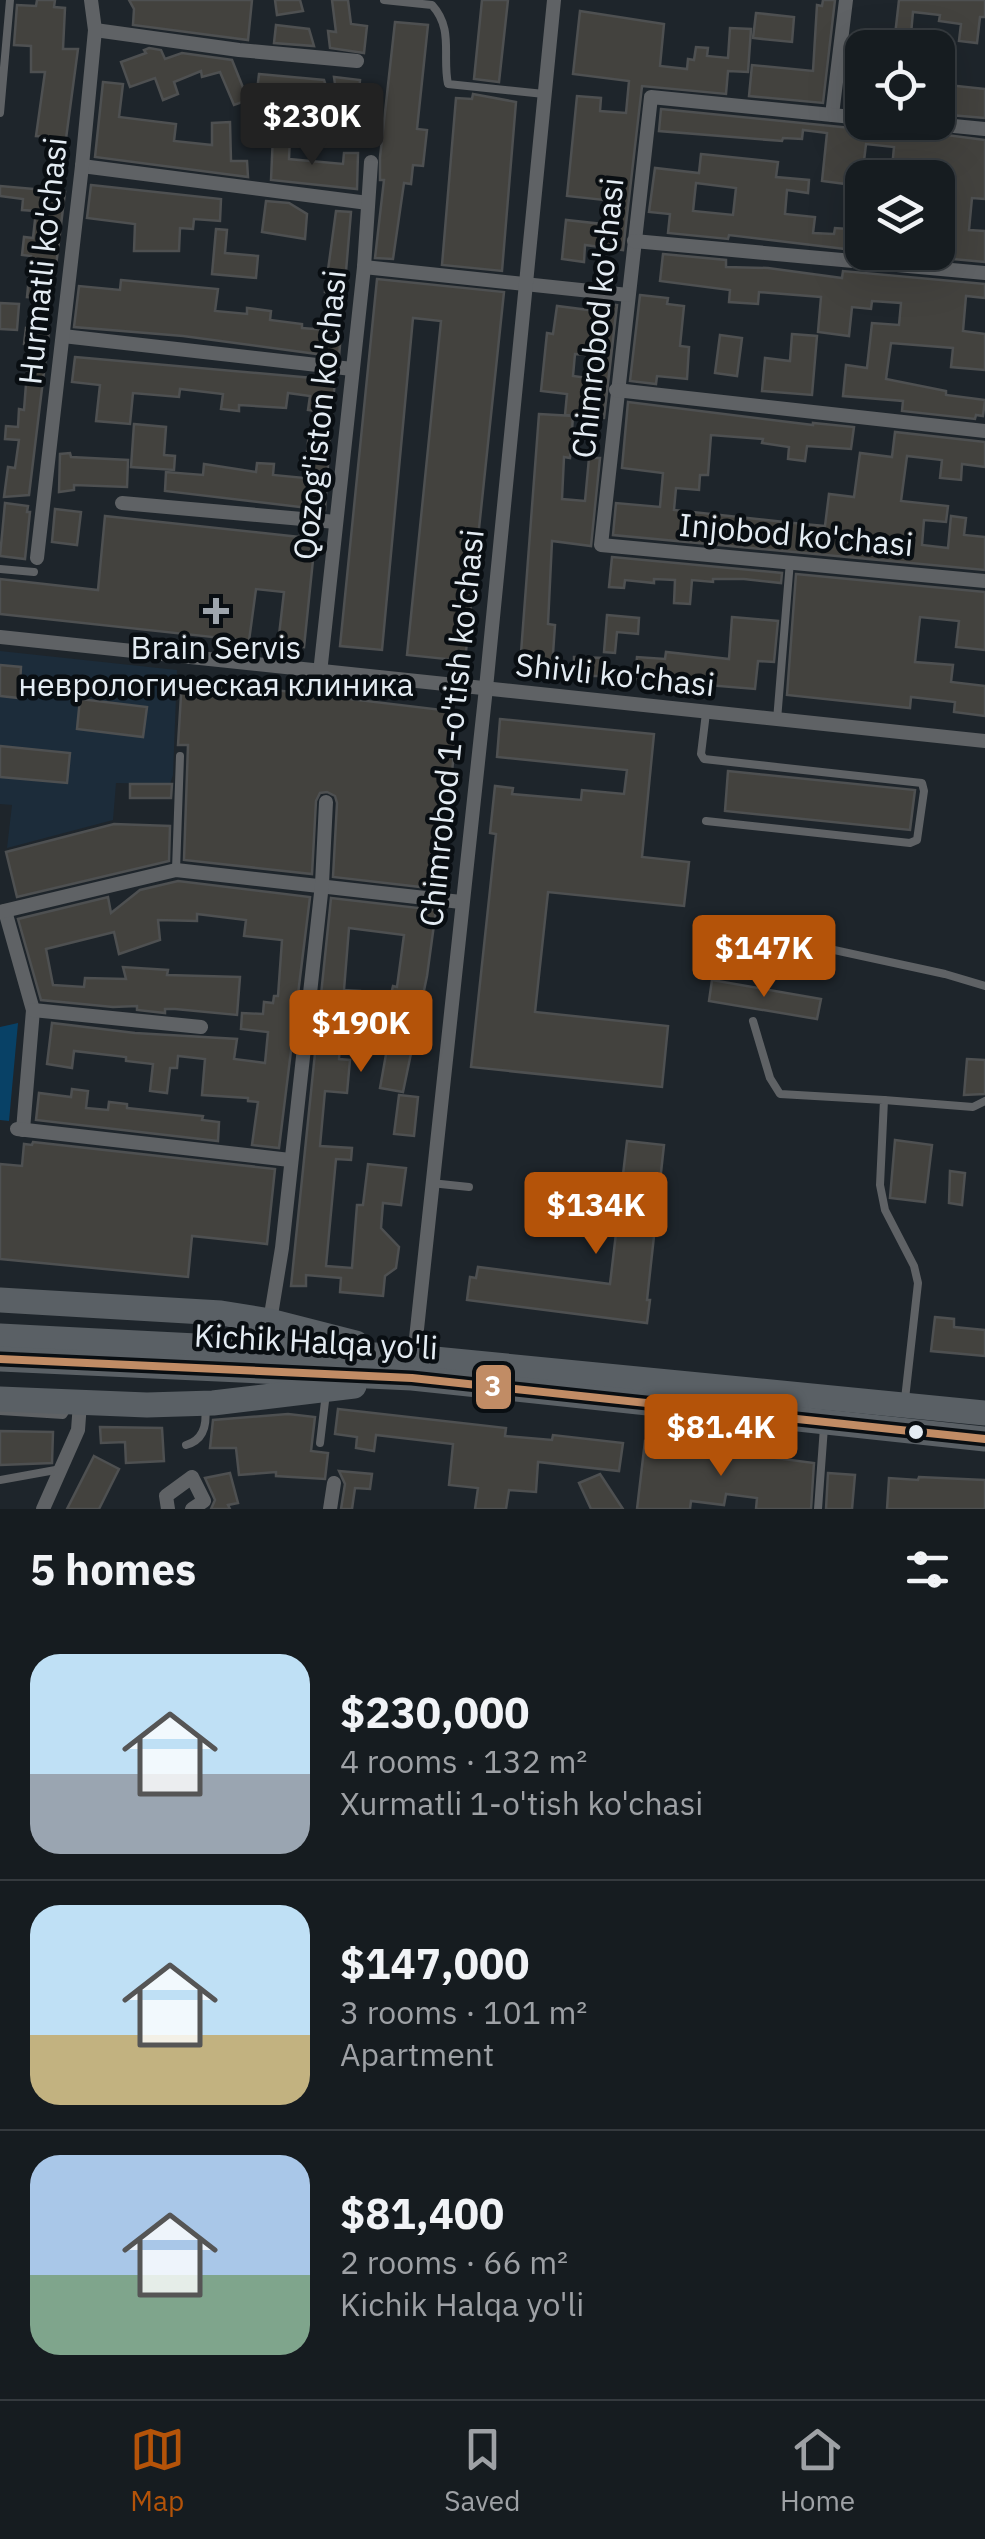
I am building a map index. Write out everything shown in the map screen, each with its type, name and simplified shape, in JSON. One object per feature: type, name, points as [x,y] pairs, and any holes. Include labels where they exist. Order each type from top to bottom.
[{"type":"highway","points":[[0,1300],[271,1314],[413,1368]]},
{"type":"highway","name":"Kichik Halqa yo'li","points":[[0,1336],[277,1360],[904,1404],[985,1414]]},
{"type":"highway","name":"Kichik Halqa yo'li","points":[[0,1359],[277,1360]]},
{"type":"highway","name":"Kichik Halqa yo'li","points":[[413,1368],[824,1423],[985,1440]]},
{"type":"highway","points":[[0,1399],[204,1403],[326,1390],[413,1368]]},
{"type":"street","name":"Hurmatli ko'chasi","points":[[36,565],[82,166],[94,30],[91,0]]},
{"type":"street","name":"Chimrobod 1-o'tish ko'chasi","points":[[413,1368],[554,0]]},
{"type":"street","points":[[845,116],[832,115],[846,0]]},
{"type":"street","points":[[94,30],[356,61]]},
{"type":"street","name":"Chimrobod ko'chasi","points":[[602,546],[616,390],[651,97],[832,115]]},
{"type":"street","points":[[955,126],[985,129]]},
{"type":"street","name":"Qozog'iston ko'chasi","points":[[320,673],[364,267],[370,162]]},
{"type":"street","points":[[82,166],[368,203]]},
{"type":"street","points":[[634,241],[985,273]]},
{"type":"street","points":[[364,267],[628,295]]},
{"type":"street","points":[[63,336],[352,369]]},
{"type":"street","points":[[616,390],[985,431]]},
{"type":"street","points":[[122,503],[336,522]]},
{"type":"street","name":"Injobod ko'chasi","points":[[602,546],[985,580]]},
{"type":"street","name":"Shivli ko'chasi","points":[[0,637],[985,742]]},
{"type":"street","points":[[271,1314],[282,1248],[322,884],[326,802]]},
{"type":"street","points":[[290,1160],[20,1130],[33,1010],[2,911],[176,870],[461,902]]},
{"type":"street","points":[[33,1010],[201,1027]]},
{"type":"street","points":[[43,1509],[78,1430],[75,1403]]},
{"type":"street","points":[[168,1509],[166,1496],[192,1477],[204,1498],[202,1504],[192,1509]]},
{"type":"street","points":[[330,1509],[334,1482]]},
{"type":"lane","points":[[0,113],[10,0]]},
{"type":"lane","points":[[384,0],[432,5],[441,14],[446,28],[448,84],[544,94]]},
{"type":"lane","points":[[777,720],[790,561]]},
{"type":"lane","points":[[0,569],[36,565]]},
{"type":"lane","points":[[706,713],[701,754],[704,760],[922,783],[924,791],[918,840],[910,842],[706,821]]},
{"type":"lane","points":[[176,870],[180,756]]},
{"type":"lane","points":[[714,924],[985,986]]},
{"type":"lane","points":[[753,1021],[770,1078],[780,1094],[973,1106],[985,1101]]},
{"type":"lane","points":[[884,1100],[880,1186],[885,1210],[914,1266],[918,1283],[904,1404]]},
{"type":"lane","points":[[431,1183],[469,1187]]},
{"type":"lane","points":[[320,1443],[326,1390]]},
{"type":"lane","points":[[0,1412],[63,1415],[75,1403]]},
{"type":"lane","points":[[186,1445],[202,1434],[206,1422],[204,1403]]},
{"type":"lane","points":[[818,1509],[824,1423]]},
{"type":"lane","points":[[0,1480],[61,1469]]},
{"type":"shaded area","points":[[0,651],[177,670],[170,784],[116,783],[113,820],[7,848],[12,805],[0,804]]},
{"type":"shaded area","points":[[18,1023],[9,1121],[0,1120],[0,1027]]},
{"type":"building","points":[[37,0],[55,0],[54,7],[65,8],[63,49],[78,49],[63,161],[65,192],[52,299],[27,297],[31,256],[22,255],[24,237],[33,238],[36,211],[22,210],[23,199],[0,196],[0,186],[45,190],[53,137],[36,136],[45,72],[31,72],[31,46],[14,45],[17,5],[36,6]]},
{"type":"building","points":[[129,0],[252,0],[248,40],[133,25],[134,9]]},
{"type":"building","points":[[275,0],[300,0],[303,11],[277,15]]},
{"type":"building","points":[[332,0],[348,0],[351,24],[367,26],[364,53],[330,48],[328,31],[336,32]]},
{"type":"building","points":[[482,0],[508,0],[499,82],[474,79]]},
{"type":"building","points":[[823,0],[835,0],[823,103],[749,96],[752,65],[813,71],[817,5],[822,6]]},
{"type":"building","points":[[899,0],[985,0],[985,17],[980,17],[977,43],[959,41],[961,24],[939,21],[940,15],[913,12],[911,30],[896,30]]},
{"type":"building","points":[[580,11],[664,24],[660,66],[687,69],[688,59],[694,60],[696,47],[708,48],[707,56],[728,58],[730,28],[751,29],[748,72],[728,71],[726,94],[642,86],[623,250],[585,245],[584,262],[562,259],[566,220],[603,224],[605,200],[567,196],[577,96],[601,98],[600,111],[626,113],[629,81],[573,74]]},
{"type":"building","points":[[756,13],[794,17],[792,42],[753,38]]},
{"type":"building","points":[[395,22],[428,25],[417,129],[427,130],[423,166],[413,165],[411,184],[404,183],[393,259],[375,258],[384,180],[380,180],[380,157]]},
{"type":"building","points":[[276,25],[309,29],[314,46],[274,43]]},
{"type":"building","points":[[144,50],[161,50],[165,59],[182,53],[232,60],[248,100],[234,105],[220,72],[202,77],[201,71],[174,82],[178,94],[163,100],[155,78],[130,87],[121,62],[146,53]]},
{"type":"building","points":[[259,74],[324,80],[326,86],[335,84],[334,77],[360,80],[358,103],[337,100],[335,111],[314,108],[315,98],[279,95],[278,102],[256,99]]},
{"type":"building","points":[[103,82],[123,84],[119,117],[176,124],[174,141],[212,145],[212,123],[230,122],[231,161],[247,161],[248,177],[95,157]]},
{"type":"building","points":[[955,86],[985,89],[985,118],[955,115]]},
{"type":"building","points":[[473,94],[516,102],[502,271],[442,265],[456,98],[472,99]]},
{"type":"building","points":[[661,109],[845,127],[845,140],[955,140],[955,136],[985,140],[985,199],[972,198],[969,230],[985,231],[985,262],[955,259],[955,160],[893,160],[894,147],[866,144],[864,160],[845,160],[845,184],[822,181],[827,133],[803,130],[802,139],[782,141],[659,131]]},
{"type":"building","points":[[273,135],[290,136],[289,159],[343,164],[344,153],[358,153],[357,189],[271,180]]},
{"type":"building","points":[[701,154],[778,162],[776,177],[809,180],[808,193],[787,190],[785,214],[815,217],[813,233],[834,234],[835,228],[845,229],[845,249],[729,235],[728,239],[668,233],[670,214],[649,212],[655,168],[699,173]],"holes":[[[696,183],[736,188],[733,215],[693,211]]]},
{"type":"building","points":[[91,185],[221,199],[220,221],[194,219],[193,229],[180,228],[179,251],[134,251],[135,224],[87,218]]},
{"type":"building","points":[[266,201],[289,203],[307,214],[305,239],[262,232]]},
{"type":"building","points":[[336,211],[351,212],[344,295],[325,292]]},
{"type":"building","points":[[216,229],[227,230],[225,253],[258,256],[256,278],[212,274]]},
{"type":"building","points":[[663,254],[726,260],[726,267],[842,278],[843,271],[985,284],[985,298],[966,296],[963,331],[985,334],[985,370],[951,367],[953,348],[891,343],[886,379],[946,391],[946,395],[985,400],[983,416],[976,415],[975,419],[902,411],[903,401],[843,396],[846,365],[867,368],[872,323],[899,325],[901,303],[872,301],[871,309],[852,307],[849,336],[818,332],[821,297],[759,292],[758,304],[729,302],[730,290],[660,281]]},
{"type":"building","points":[[377,279],[504,292],[465,661],[407,655],[441,321],[413,318],[382,650],[340,646]]},
{"type":"building","points":[[121,280],[218,289],[215,311],[271,311],[270,320],[302,324],[302,328],[327,330],[328,320],[342,321],[339,357],[183,336],[74,327],[79,286],[120,290]]},
{"type":"building","points":[[640,295],[668,298],[667,304],[684,306],[680,346],[689,347],[687,379],[657,376],[656,384],[630,381]]},
{"type":"building","points":[[590,302],[617,305],[604,418],[565,415],[567,394],[541,391],[547,333],[553,334],[557,306],[589,310]],"holes":[[[575,354],[597,356],[595,379],[573,376]]]},
{"type":"building","points":[[0,303],[19,304],[17,330],[0,329]]},
{"type":"building","points":[[26,328],[49,331],[29,495],[4,497],[8,467],[15,468],[19,440],[5,439],[6,426],[18,427],[19,409],[24,410],[29,345],[24,344]]},
{"type":"building","points":[[792,334],[817,336],[812,395],[762,391],[765,358],[790,361]]},
{"type":"building","points":[[720,335],[742,338],[737,376],[715,373]]},
{"type":"building","points":[[75,357],[335,380],[332,413],[308,410],[310,396],[288,393],[286,408],[239,405],[239,411],[221,409],[223,394],[180,389],[179,397],[133,393],[130,424],[96,421],[100,385],[72,382]]},
{"type":"building","points":[[628,402],[854,427],[851,449],[807,446],[805,461],[788,459],[789,447],[762,443],[763,439],[711,435],[708,475],[700,475],[699,490],[676,488],[674,510],[825,526],[829,494],[854,497],[860,453],[892,457],[895,432],[985,442],[985,467],[962,464],[961,480],[940,478],[942,460],[907,456],[901,501],[948,506],[946,522],[924,520],[922,545],[948,548],[951,516],[966,518],[964,535],[985,537],[985,570],[613,535],[616,503],[660,507],[663,473],[622,468]]},
{"type":"building","points":[[539,414],[573,416],[570,458],[564,457],[562,499],[585,501],[589,458],[600,458],[591,546],[552,541],[548,624],[555,625],[552,668],[520,666]]},
{"type":"building","points":[[134,424],[166,427],[164,455],[175,456],[174,470],[131,467]]},
{"type":"building","points":[[309,433],[330,435],[325,510],[165,491],[166,472],[203,475],[204,464],[256,472],[257,463],[274,464],[273,475],[304,478]]},
{"type":"building","points":[[70,453],[71,457],[128,460],[127,487],[74,485],[74,490],[59,492],[60,454]]},
{"type":"building","points":[[5,503],[28,506],[25,559],[0,556]]},
{"type":"building","points":[[55,509],[81,512],[77,545],[52,542]]},
{"type":"building","points":[[105,516],[300,537],[300,530],[316,531],[304,647],[278,644],[284,592],[256,589],[249,641],[0,614],[0,579],[98,590]]},
{"type":"building","points":[[612,557],[782,573],[781,583],[692,580],[690,604],[674,603],[675,580],[625,580],[624,588],[609,587]]},
{"type":"building","points":[[796,574],[985,592],[985,650],[956,647],[959,621],[920,617],[915,662],[953,665],[951,682],[985,686],[985,716],[954,712],[955,702],[911,697],[910,708],[787,695]]},
{"type":"building","points":[[607,615],[639,618],[638,634],[617,632],[615,653],[604,652]]},
{"type":"building","points":[[732,617],[778,621],[774,662],[758,661],[755,689],[635,679],[637,657],[665,659],[666,652],[729,659]]},
{"type":"building","points":[[574,657],[605,658],[605,676],[574,676]]},
{"type":"building","points":[[0,665],[21,667],[19,698],[0,696]]},
{"type":"building","points":[[182,679],[459,712],[438,889],[333,877],[337,803],[335,796],[327,792],[320,793],[316,801],[312,874],[184,860],[188,745],[178,745]]},
{"type":"building","points":[[80,699],[147,707],[143,737],[77,729]]},
{"type":"building","points":[[500,719],[654,734],[642,857],[689,862],[684,906],[548,892],[535,1012],[668,1026],[662,1087],[471,1067],[496,834],[490,833],[495,786],[513,788],[512,794],[581,800],[582,790],[624,794],[627,770],[497,757]]},
{"type":"building","points":[[0,746],[70,753],[67,783],[0,777]]},
{"type":"building","points":[[728,771],[915,790],[910,830],[725,811]]},
{"type":"building","points":[[130,784],[172,784],[171,798],[130,798]]},
{"type":"building","points":[[114,824],[170,826],[169,861],[17,897],[6,852]]},
{"type":"building","points":[[178,881],[310,897],[279,1148],[252,1145],[258,1102],[202,1095],[205,1059],[178,1056],[177,1068],[170,1068],[167,1093],[150,1091],[153,1064],[126,1061],[126,1057],[74,1051],[72,1068],[47,1064],[52,1023],[237,1039],[234,1059],[265,1063],[268,1032],[241,1029],[242,1013],[263,1014],[264,1002],[273,1003],[274,996],[278,996],[282,940],[244,936],[246,920],[197,914],[197,921],[158,920],[160,940],[119,954],[114,932],[46,949],[53,985],[84,987],[85,978],[126,979],[123,967],[168,970],[167,975],[240,977],[237,1015],[175,1009],[165,1009],[165,1013],[137,1010],[137,1006],[41,1000],[18,919],[108,897],[111,913],[140,890]]},
{"type":"building","points":[[331,898],[436,910],[403,1092],[380,1088],[390,1032],[357,1024],[357,1030],[341,1029],[339,1059],[350,1060],[347,1093],[325,1091],[320,1146],[352,1148],[351,1160],[336,1159],[326,1266],[352,1268],[357,1205],[363,1205],[368,1164],[406,1168],[401,1205],[383,1203],[381,1228],[399,1247],[396,1268],[385,1276],[383,1296],[340,1292],[341,1278],[306,1275],[306,1286],[291,1286]],"holes":[[[349,928],[404,935],[397,987],[393,986],[386,1016],[359,1009],[360,991],[344,990]]]},
{"type":"building","points":[[712,980],[821,999],[817,1019],[709,1001]]},
{"type":"building","points":[[967,1059],[985,1060],[985,1094],[964,1095]]},
{"type":"building","points":[[72,1089],[88,1091],[86,1108],[108,1110],[109,1102],[127,1104],[127,1108],[203,1116],[202,1120],[219,1122],[218,1141],[36,1120],[39,1093],[71,1097]]},
{"type":"building","points":[[399,1095],[418,1097],[414,1136],[394,1134]]},
{"type":"building","points":[[895,1140],[932,1145],[925,1202],[890,1198]]},
{"type":"building","points":[[627,1141],[664,1145],[647,1323],[467,1300],[470,1277],[476,1278],[478,1267],[610,1284]]},
{"type":"building","points":[[24,1144],[275,1169],[267,1244],[192,1236],[188,1277],[0,1259],[0,1164],[22,1166]]},
{"type":"building","points":[[950,1171],[965,1173],[962,1205],[949,1203]]},
{"type":"building","points":[[935,1317],[954,1319],[954,1327],[985,1330],[985,1356],[931,1351]]},
{"type":"building","points":[[338,1409],[506,1428],[505,1436],[552,1440],[553,1435],[623,1443],[619,1471],[538,1462],[536,1492],[509,1490],[506,1509],[475,1509],[478,1488],[449,1485],[453,1444],[376,1435],[374,1451],[356,1448],[357,1437],[335,1434]]},
{"type":"building","points":[[288,1414],[315,1417],[311,1451],[328,1453],[325,1479],[276,1476],[276,1472],[239,1475],[236,1448],[210,1448],[213,1420]]},
{"type":"building","points":[[100,1427],[162,1428],[164,1461],[126,1463],[125,1442],[101,1443]]},
{"type":"building","points":[[0,1431],[53,1432],[52,1463],[0,1465]]},
{"type":"building","points":[[645,1441],[814,1463],[811,1509],[756,1509],[757,1498],[726,1494],[724,1505],[691,1501],[690,1509],[637,1509]]},
{"type":"building","points":[[94,1456],[119,1469],[99,1509],[67,1509]]},
{"type":"building","points":[[339,1471],[372,1474],[370,1489],[355,1488],[352,1509],[341,1509],[345,1484]]},
{"type":"building","points":[[230,1473],[238,1503],[228,1505],[230,1509],[211,1509],[215,1500],[205,1478]]},
{"type":"building","points":[[828,1473],[855,1475],[852,1509],[826,1509]]},
{"type":"building","points":[[600,1474],[623,1509],[591,1509],[579,1483]]},
{"type":"building","points":[[889,1478],[985,1480],[985,1509],[887,1509]]},
{"type":"transit line","name":"3","points":[[0,1359],[412,1378],[985,1439]]},
{"type":"place","name":"Brain Servis неврологическая клиника","points":[[216,611]]}]
